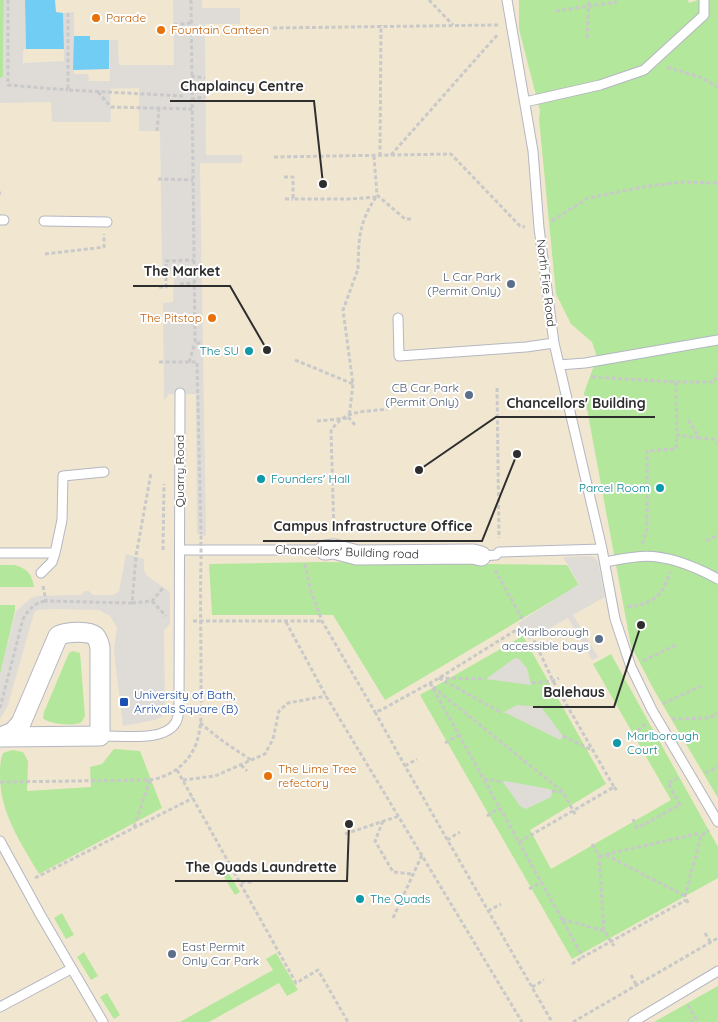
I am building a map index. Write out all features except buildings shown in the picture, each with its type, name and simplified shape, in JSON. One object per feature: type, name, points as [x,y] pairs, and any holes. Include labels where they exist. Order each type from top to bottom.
[{"type":"street","name":"Chancellors' Building road","points":[[330,549],[357,555],[473,554],[484,556]]},
{"type":"street","points":[[69,632],[92,634],[99,641],[100,736],[1,737],[13,732],[21,723],[58,636],[69,632]]},
{"type":"lane","name":"North Fire Road","points":[[507,0],[508,23],[525,102],[533,151],[539,228],[554,343],[605,562],[614,609],[612,622],[652,710],[688,772],[715,825]]},
{"type":"lane","points":[[525,102],[600,85],[644,70],[704,15],[704,0]]},
{"type":"lane","points":[[44,221],[105,222]]},
{"type":"lane","points":[[398,318],[400,356],[526,347],[554,343]]},
{"type":"lane","points":[[559,365],[585,364],[718,340]]},
{"type":"lane","name":"Quarry Road","points":[[100,736],[157,735],[167,732],[176,722],[179,710],[180,393]]},
{"type":"lane","points":[[41,573],[52,562],[55,553],[62,520],[63,476],[104,472]]},
{"type":"lane","name":"Chancellors' Building road","points":[[180,550],[330,549]]},
{"type":"lane","name":"Chancellors' Building road","points":[[484,556],[496,555],[499,552],[602,549]]},
{"type":"lane","points":[[0,553],[55,553]]},
{"type":"lane","points":[[605,562],[637,556],[675,560],[718,579]]},
{"type":"lane","points":[[0,841],[71,969],[103,1022]]},
{"type":"lane","points":[[0,1007],[71,969]]},
{"type":"lane","points":[[633,1022],[718,971]]},
{"type":"path","points":[[8,0],[8,85],[184,96]]},
{"type":"path","points":[[189,362],[195,342],[191,99],[192,0]]},
{"type":"path","points":[[429,0],[453,25]]},
{"type":"path","points":[[587,38],[589,0]]},
{"type":"path","points":[[556,11],[617,2]]},
{"type":"path","points":[[68,13],[68,90]]},
{"type":"path","points":[[174,25],[191,23]]},
{"type":"path","points":[[273,28],[345,24],[381,26],[508,23]]},
{"type":"path","points":[[391,156],[508,23]]},
{"type":"path","points":[[68,24],[74,24]]},
{"type":"path","points":[[380,156],[381,26]]},
{"type":"path","points":[[192,28],[204,29]]},
{"type":"path","points":[[654,61],[674,70],[702,78],[718,87]]},
{"type":"path","points":[[191,76],[205,78]]},
{"type":"path","points":[[98,92],[110,107],[192,109]]},
{"type":"path","points":[[191,99],[205,97]]},
{"type":"path","points":[[157,131],[158,108]]},
{"type":"path","points":[[274,158],[451,154],[520,226],[539,228],[588,198],[643,187],[682,182],[718,183]]},
{"type":"path","points":[[348,418],[353,384],[343,310],[358,269],[360,229],[368,208],[377,196],[374,156]]},
{"type":"path","points":[[284,177],[295,177],[293,199]]},
{"type":"path","points":[[158,179],[193,180]]},
{"type":"path","points":[[285,199],[350,199],[377,196],[405,219],[411,219]]},
{"type":"path","points":[[45,254],[104,247],[105,222]]},
{"type":"path","points":[[159,287],[166,287],[166,261],[194,260]]},
{"type":"path","points":[[180,284],[194,283]]},
{"type":"path","points":[[195,342],[203,343]]},
{"type":"path","points":[[295,360],[353,384]]},
{"type":"path","points":[[159,362],[197,362],[201,582]]},
{"type":"path","points":[[714,382],[718,373]]},
{"type":"path","points":[[560,375],[676,382],[714,382],[718,384]]},
{"type":"path","points":[[646,530],[647,450],[676,449],[676,382]]},
{"type":"path","points":[[497,388],[499,552]]},
{"type":"path","points":[[330,549],[331,431],[337,422],[352,413],[388,409]]},
{"type":"path","points":[[317,421],[348,418]]},
{"type":"path","points":[[348,418],[355,425]]},
{"type":"path","points":[[688,420],[700,438]]},
{"type":"path","points":[[677,435],[713,439],[718,443]]},
{"type":"path","points":[[132,603],[136,556],[151,472]]},
{"type":"path","points":[[647,473],[652,472]]},
{"type":"path","points":[[627,487],[647,489]]},
{"type":"path","points":[[706,541],[718,534]]},
{"type":"path","points":[[302,549],[310,588],[322,621],[552,1022]]},
{"type":"path","points":[[484,556],[523,620]]},
{"type":"path","points":[[614,609],[646,604],[660,596],[675,560]]},
{"type":"path","points":[[0,708],[22,619],[31,607],[46,601],[132,603],[152,601],[164,588]]},
{"type":"path","points":[[44,595],[46,601]]},
{"type":"path","points":[[152,601],[170,620],[322,621]]},
{"type":"path","points":[[286,622],[326,696],[522,1022]]},
{"type":"path","points":[[375,712],[430,684],[521,627]]},
{"type":"path","points":[[533,638],[553,681],[618,792]]},
{"type":"path","points":[[631,667],[678,644]]},
{"type":"path","points":[[439,678],[486,679]]},
{"type":"path","points":[[439,678],[502,713]]},
{"type":"path","points":[[532,683],[553,681],[559,678]]},
{"type":"path","points":[[430,684],[583,958]]},
{"type":"path","points":[[430,684],[563,792],[576,816]]},
{"type":"path","points":[[652,710],[701,686]]},
{"type":"path","points":[[183,780],[214,776],[264,754],[273,739],[279,711],[288,703],[326,696]]},
{"type":"path","points":[[658,720],[709,718],[718,714]]},
{"type":"path","points":[[200,722],[224,742],[251,760]]},
{"type":"path","points":[[445,743],[459,735]]},
{"type":"path","points":[[563,736],[595,753],[602,752]]},
{"type":"path","points":[[405,766],[418,759]]},
{"type":"path","points":[[241,765],[247,771]]},
{"type":"path","points":[[177,770],[296,982],[318,970],[348,1022]]},
{"type":"path","points":[[633,820],[637,828],[680,805],[668,782],[688,772]]},
{"type":"path","points":[[483,779],[503,782]]},
{"type":"path","points":[[134,826],[150,780]]},
{"type":"path","points":[[519,842],[614,787]]},
{"type":"path","points":[[552,791],[563,792]]},
{"type":"path","points":[[24,884],[134,826],[193,798]]},
{"type":"path","points":[[487,816],[499,808]]},
{"type":"path","points":[[345,834],[399,816]]},
{"type":"path","points":[[383,821],[375,841],[394,872],[412,874]]},
{"type":"path","points":[[572,964],[613,944],[686,900],[701,836],[715,825]]},
{"type":"path","points":[[447,840],[460,832]]},
{"type":"path","points":[[599,856],[696,834],[701,836]]},
{"type":"path","points":[[592,844],[599,856],[604,931],[613,944]]},
{"type":"path","points":[[393,918],[422,855]]},
{"type":"path","points":[[604,855],[686,900]]},
{"type":"path","points":[[240,882],[252,882]]},
{"type":"path","points":[[529,889],[541,882]]},
{"type":"path","points":[[488,911],[501,904]]},
{"type":"path","points":[[562,920],[604,931]]},
{"type":"path","points":[[705,933],[711,943]]},
{"type":"path","points":[[573,1022],[718,938]]},
{"type":"path","points":[[631,975],[637,986]]},
{"type":"path","points":[[532,987],[544,980]]},
{"type":"path","points":[[685,1002],[696,1019],[691,1022]]},
{"type":"shaded area","points":[[0,0],[718,0],[718,1022],[0,1022]]},
{"type":"shaded area","points":[[4,0],[25,0],[26,49],[23,50],[23,63],[64,61],[63,13],[74,12],[74,74],[88,74],[89,81],[110,81],[109,40],[118,40],[119,65],[174,65],[173,0],[202,0],[202,8],[240,8],[240,24],[205,24],[206,155],[242,155],[242,163],[200,163],[206,536],[197,534],[196,394],[169,394],[164,400],[163,303],[173,302],[174,274],[163,273],[162,267],[160,131],[139,131],[139,88],[110,89],[111,122],[52,122],[51,102],[0,103],[0,78],[3,77]]},
{"type":"shaded area","points":[[126,554],[144,559],[146,575],[170,592],[170,624],[164,630],[165,710],[162,717],[123,726],[114,647],[117,628],[110,616],[99,610],[52,609],[37,610],[34,613],[7,708],[0,719],[0,674],[16,611],[31,598],[37,596],[81,595],[85,591],[89,591],[93,595],[113,595],[119,591]]},
{"type":"shaded area","points":[[563,557],[594,557],[598,562],[605,597],[573,615],[598,657],[592,660],[568,618],[529,640],[518,623],[579,584]]},
{"type":"shaded area","points":[[515,658],[519,659],[527,668],[531,685],[486,679]]},
{"type":"shaded area","points":[[517,705],[541,707],[563,736],[560,740],[506,713],[502,713]]},
{"type":"shaded area","points":[[503,782],[549,789],[552,791],[551,797],[526,809],[520,806]]},
{"type":"green space","points":[[0,0],[4,0],[3,77],[0,78]]},
{"type":"green space","points":[[519,0],[688,0],[689,3],[698,0],[718,0],[718,798],[654,690],[631,646],[584,393],[597,357],[592,342],[571,324],[556,294],[539,119],[540,111],[519,29]]},
{"type":"green space","points":[[321,562],[567,565],[579,585],[385,700],[333,615],[212,615],[209,564]]},
{"type":"green space","points":[[0,565],[14,565],[28,572],[34,587],[0,587]]},
{"type":"green space","points":[[0,605],[15,605],[15,611],[0,675]]},
{"type":"green space","points":[[523,636],[606,784],[530,830],[551,869],[671,800],[593,664],[611,654],[718,847],[718,878],[572,959],[420,695]]},
{"type":"green space","points":[[73,651],[80,653],[85,716],[77,724],[50,722],[43,718],[44,712],[69,653]]},
{"type":"green space","points":[[114,749],[140,751],[162,808],[39,874],[13,827],[4,803],[0,776],[3,753],[12,750],[23,752],[28,761],[27,791],[91,787],[90,767],[102,764]]},
{"type":"green space","points":[[226,869],[240,892],[235,895],[221,872]]},
{"type":"green space","points":[[62,913],[74,935],[66,939],[54,918]]},
{"type":"green space","points":[[84,952],[98,976],[91,980],[77,957]]},
{"type":"green space","points":[[276,953],[298,990],[287,996],[279,983],[209,1022],[180,1022],[273,970],[266,959]]},
{"type":"green space","points":[[718,986],[718,1022],[654,1022]]},
{"type":"green space","points":[[107,993],[120,1015],[114,1019],[100,997]]},
{"type":"water","points":[[25,0],[55,0],[56,12],[63,13],[64,49],[26,49]]},
{"type":"water","points":[[74,36],[90,36],[90,40],[109,40],[109,69],[73,70]]},
{"type":"place","name":"Parade","points":[[96,18]]},
{"type":"place","name":"Fountain Canteen","points":[[161,30]]},
{"type":"place","name":"Chaplaincy Centre","points":[[323,184]]},
{"type":"place","name":"L Car Park (Permit Only)","points":[[511,284]]},
{"type":"place","name":"The Pitstop","points":[[212,318]]},
{"type":"place","name":"The Market","points":[[267,350]]},
{"type":"place","name":"The SU","points":[[249,351]]},
{"type":"place","name":"CB Car Park (Permit Only)","points":[[469,395]]},
{"type":"place","name":"Campus Infrastructure Office","points":[[517,454]]},
{"type":"place","name":"Chancellors' Building","points":[[419,470]]},
{"type":"place","name":"Founders' Hall","points":[[261,479]]},
{"type":"place","name":"Parcel Room","points":[[660,488]]},
{"type":"place","name":"Balehaus","points":[[641,625]]},
{"type":"place","name":"Marlborough accessible bays","points":[[599,639]]},
{"type":"place","name":"University of Bath, Arrivals Square (B)","points":[[124,702]]},
{"type":"place","name":"Marlborough Court","points":[[617,743]]},
{"type":"place","name":"The Lime Tree refectory","points":[[268,776]]},
{"type":"place","name":"The Quads Laundrette","points":[[349,824]]},
{"type":"place","name":"The Quads","points":[[360,899]]},
{"type":"place","name":"East Permit Only Car Park","points":[[172,954]]}]
